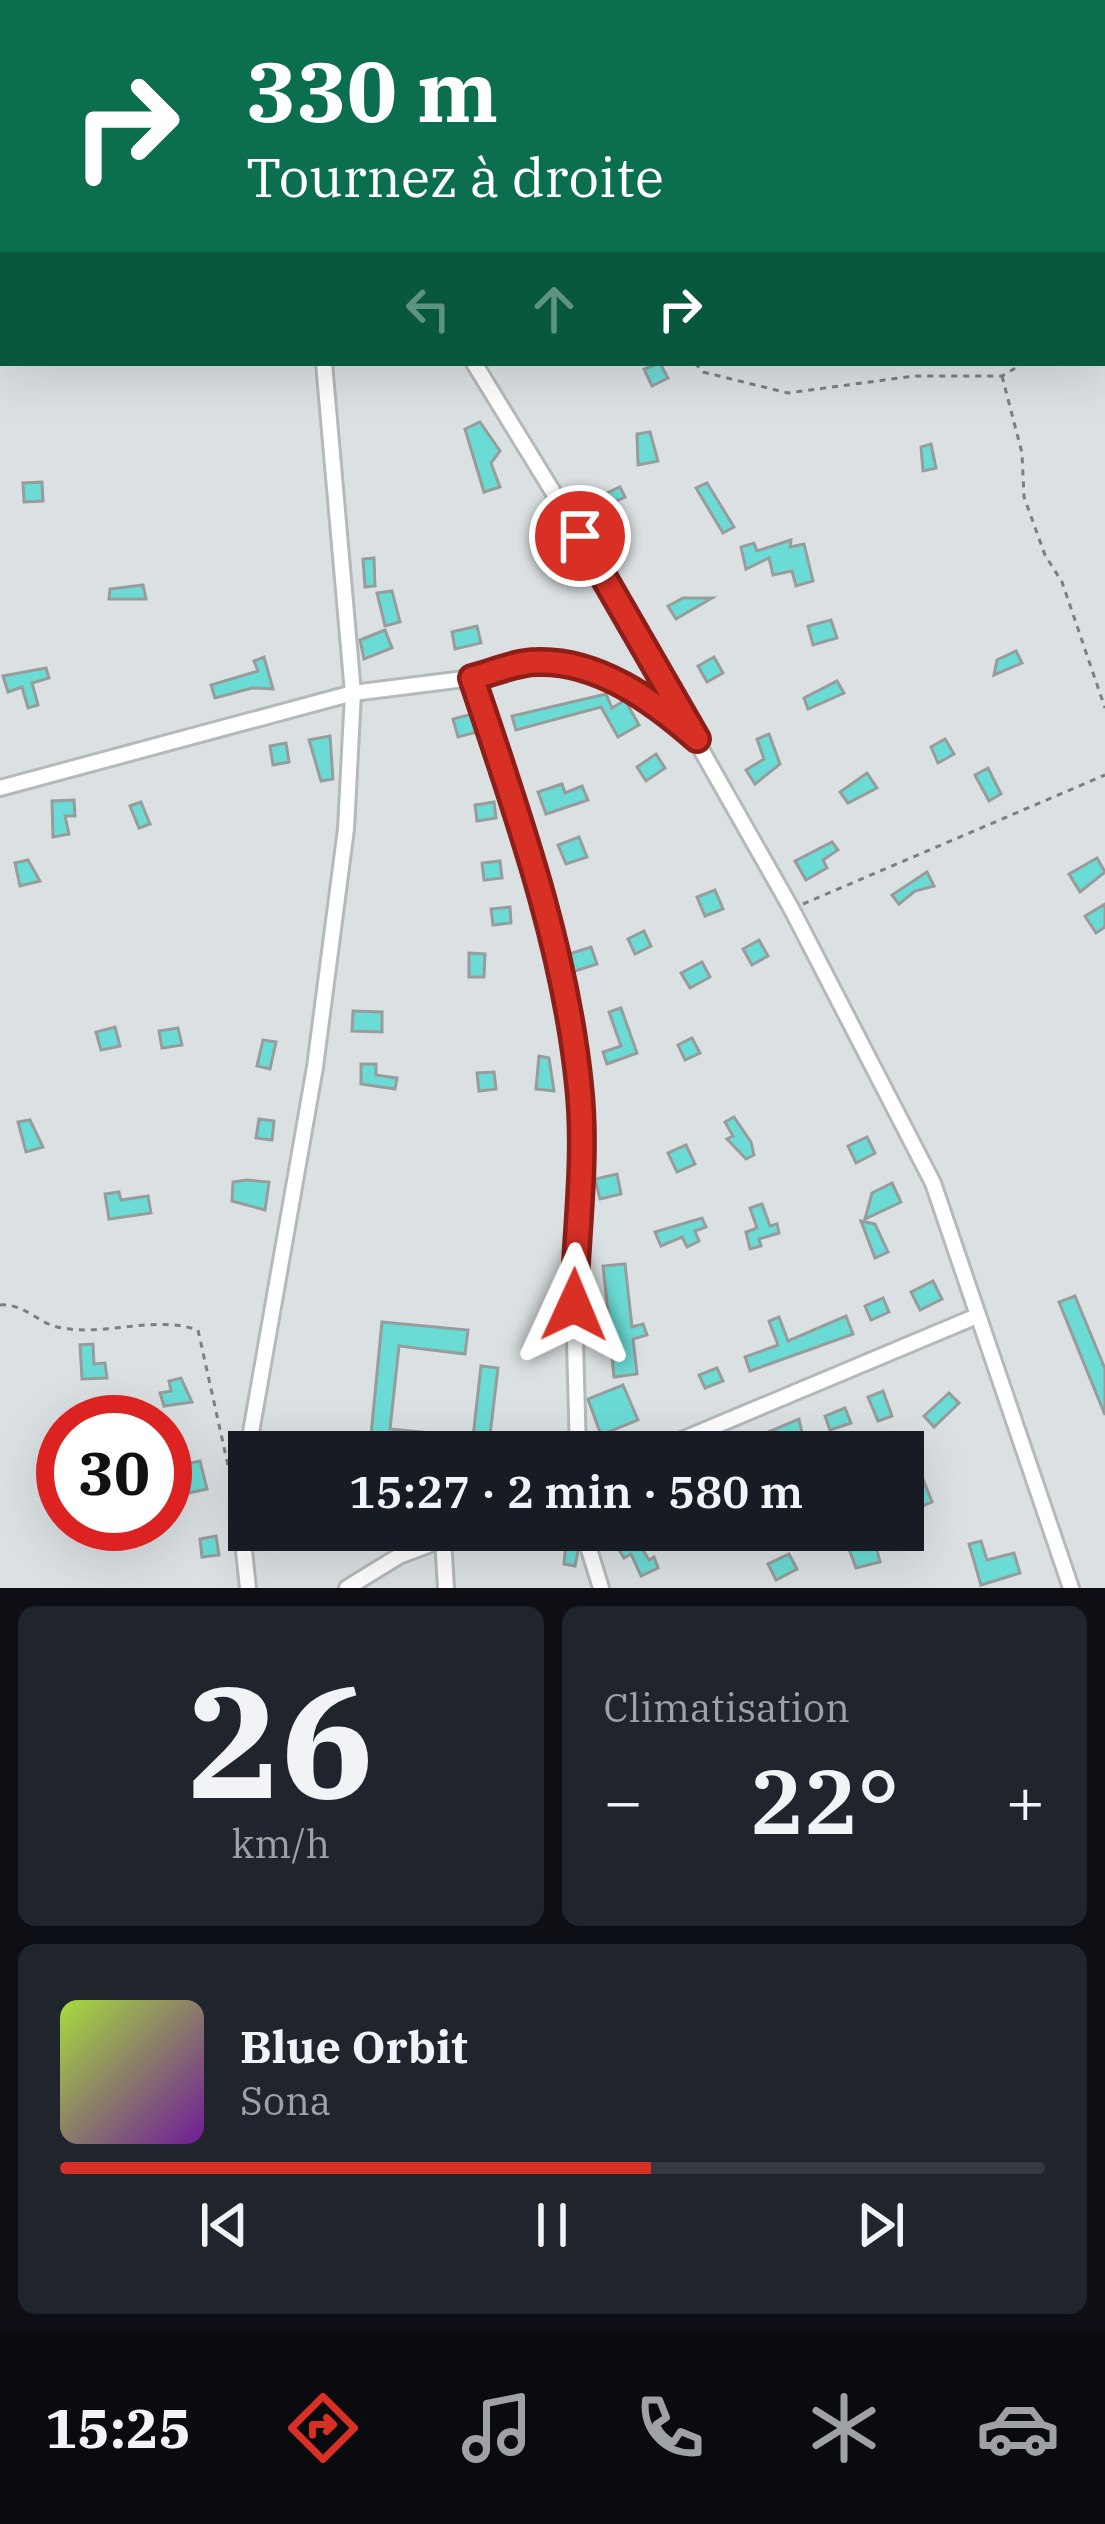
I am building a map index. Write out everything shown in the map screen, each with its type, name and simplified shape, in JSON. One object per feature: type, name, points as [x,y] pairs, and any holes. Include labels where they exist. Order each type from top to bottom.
[{"type":"street","points":[[248,1588],[241,1523],[246,1461],[318,1046],[346,829],[353,693],[324,366]]},
{"type":"street","points":[[476,366],[697,739],[791,908],[932,1184],[1071,1588]]},
{"type":"street","points":[[0,788],[353,693],[472,678],[536,662],[585,670],[658,704],[697,739]]},
{"type":"street","points":[[472,678],[526,842],[567,1006],[580,1090],[574,1305],[577,1431]]},
{"type":"street","points":[[703,1431],[977,1316]]},
{"type":"street","points":[[347,1588],[418,1551]]},
{"type":"street","points":[[444,1551],[446,1588]]},
{"type":"street","points":[[590,1551],[601,1588]]},
{"type":"path","points":[[697,366],[703,372],[788,393],[914,376],[1002,376],[1019,366]]},
{"type":"path","points":[[1002,376],[1022,453],[1024,497],[1045,555],[1062,581],[1105,708]]},
{"type":"path","points":[[791,908],[1105,776]]},
{"type":"path","points":[[0,1305],[15,1304],[60,1328],[175,1322],[198,1330],[228,1466]]},
{"type":"building","points":[[662,366],[668,378],[652,386],[644,369]]},
{"type":"building","points":[[480,422],[500,451],[491,463],[500,487],[484,492],[465,429]]},
{"type":"building","points":[[650,432],[658,461],[638,465],[637,434]]},
{"type":"building","points":[[931,444],[936,468],[923,471],[921,447]]},
{"type":"building","points":[[42,482],[43,501],[24,502],[23,483]]},
{"type":"building","points":[[707,483],[734,527],[723,533],[696,488]]},
{"type":"building","points":[[620,487],[625,497],[601,508],[596,498]]},
{"type":"building","points":[[791,540],[790,547],[804,544],[813,581],[796,586],[792,571],[773,575],[769,558],[746,569],[741,547],[754,543],[757,551]]},
{"type":"building","points":[[374,558],[375,586],[365,587],[363,559]]},
{"type":"building","points":[[143,585],[146,599],[109,599],[110,589]]},
{"type":"building","points":[[392,591],[400,622],[385,626],[377,593]]},
{"type":"building","points":[[683,598],[712,598],[676,619],[668,606]]},
{"type":"building","points":[[831,620],[837,638],[813,645],[808,626]]},
{"type":"building","points":[[477,626],[481,643],[455,649],[452,632]]},
{"type":"building","points":[[385,630],[392,648],[364,659],[360,640]]},
{"type":"building","points":[[1016,651],[1022,663],[994,675],[997,660]]},
{"type":"building","points":[[264,657],[273,689],[252,688],[215,698],[211,685],[258,671],[254,661]]},
{"type":"building","points":[[714,657],[723,673],[707,682],[698,666]]},
{"type":"building","points":[[46,668],[49,678],[32,683],[38,705],[28,708],[22,687],[8,692],[3,676]]},
{"type":"building","points":[[837,681],[844,693],[808,709],[804,698]]},
{"type":"building","points":[[606,694],[612,708],[625,700],[639,725],[618,737],[601,707],[516,730],[512,716]]},
{"type":"building","points":[[472,714],[477,732],[458,737],[453,719]]},
{"type":"building","points":[[769,734],[780,764],[755,784],[746,770],[764,759],[757,739]]},
{"type":"building","points":[[330,736],[333,779],[321,781],[309,740]]},
{"type":"building","points":[[945,739],[954,754],[938,763],[931,747]]},
{"type":"building","points":[[286,743],[289,762],[273,765],[270,746]]},
{"type":"building","points":[[656,754],[665,768],[646,781],[637,767]]},
{"type":"building","points":[[988,768],[1001,794],[989,801],[975,775]]},
{"type":"building","points":[[867,773],[877,788],[848,803],[840,792]]},
{"type":"building","points":[[562,784],[565,793],[582,786],[588,800],[546,814],[538,792]]},
{"type":"building","points":[[74,800],[75,816],[65,816],[69,834],[53,837],[52,801]]},
{"type":"building","points":[[141,802],[150,824],[139,828],[130,806]]},
{"type":"building","points":[[494,802],[496,818],[477,821],[475,805]]},
{"type":"building","points":[[579,837],[587,857],[566,864],[558,845]]},
{"type":"building","points":[[832,842],[838,850],[823,860],[827,868],[806,880],[795,861]]},
{"type":"building","points":[[1097,858],[1105,872],[1080,892],[1069,874]]},
{"type":"building","points":[[28,860],[40,881],[20,886],[15,863]]},
{"type":"building","points":[[500,861],[502,878],[484,880],[482,863]]},
{"type":"building","points":[[927,872],[934,886],[915,891],[899,904],[892,895]]},
{"type":"building","points":[[715,890],[723,909],[705,916],[697,897]]},
{"type":"building","points":[[1105,904],[1105,927],[1096,933],[1085,916]]},
{"type":"building","points":[[510,907],[511,923],[493,925],[491,909]]},
{"type":"building","points":[[644,931],[651,946],[635,954],[628,939]]},
{"type":"building","points":[[759,940],[768,956],[752,965],[743,949]]},
{"type":"building","points":[[591,947],[597,964],[572,972],[566,955]]},
{"type":"building","points":[[469,953],[485,954],[484,977],[469,977]]},
{"type":"building","points":[[702,962],[710,977],[690,988],[681,973]]},
{"type":"building","points":[[621,1008],[637,1053],[607,1064],[603,1052],[621,1046],[609,1012]]},
{"type":"building","points":[[353,1011],[382,1012],[382,1032],[352,1031]]},
{"type":"building","points":[[115,1027],[120,1046],[101,1050],[96,1032]]},
{"type":"building","points":[[178,1028],[182,1045],[162,1048],[159,1031]]},
{"type":"building","points":[[692,1038],[700,1053],[685,1060],[678,1045]]},
{"type":"building","points":[[263,1040],[276,1042],[270,1069],[257,1066]]},
{"type":"building","points":[[539,1056],[549,1058],[554,1091],[536,1089]]},
{"type":"building","points":[[361,1064],[376,1064],[376,1075],[397,1078],[395,1089],[361,1084]]},
{"type":"building","points":[[494,1072],[496,1089],[479,1091],[477,1073]]},
{"type":"building","points":[[734,1117],[751,1142],[754,1155],[746,1159],[727,1139],[733,1136],[725,1122]]},
{"type":"building","points":[[259,1119],[274,1121],[272,1140],[256,1138]]},
{"type":"building","points":[[30,1120],[43,1147],[26,1152],[18,1122]]},
{"type":"building","points":[[867,1137],[875,1153],[856,1163],[848,1146]]},
{"type":"building","points":[[686,1145],[695,1164],[677,1172],[668,1153]]},
{"type":"building","points":[[617,1174],[621,1194],[600,1199],[595,1179]]},
{"type":"building","points":[[233,1182],[269,1182],[265,1210],[232,1201]]},
{"type":"building","points":[[892,1183],[901,1202],[865,1219],[872,1193]]},
{"type":"building","points":[[119,1192],[121,1200],[148,1196],[151,1213],[109,1219],[105,1194]]},
{"type":"building","points":[[762,1204],[770,1226],[777,1224],[779,1233],[759,1239],[761,1246],[750,1249],[746,1232],[757,1228],[750,1208]]},
{"type":"building","points":[[702,1218],[706,1227],[695,1231],[699,1241],[687,1247],[682,1237],[661,1246],[655,1232]]},
{"type":"building","points":[[861,1221],[875,1224],[888,1252],[875,1258]]},
{"type":"building","points":[[625,1264],[632,1327],[643,1324],[647,1335],[633,1339],[637,1374],[614,1377],[609,1328],[586,1328],[585,1312],[608,1312],[603,1266]]},
{"type":"building","points":[[933,1281],[942,1299],[920,1310],[911,1292]]},
{"type":"building","points":[[1075,1296],[1105,1369],[1105,1415],[1059,1302]]},
{"type":"building","points":[[883,1298],[889,1312],[871,1320],[865,1306]]},
{"type":"building","points":[[846,1316],[853,1334],[750,1371],[745,1357],[778,1345],[769,1321],[779,1317],[788,1341]]},
{"type":"building","points":[[382,1322],[468,1330],[465,1354],[399,1346],[390,1429],[411,1431],[371,1431]]},
{"type":"building","points":[[93,1344],[94,1364],[105,1363],[107,1378],[82,1379],[80,1345]]},
{"type":"building","points":[[481,1366],[498,1368],[490,1431],[474,1431]]},
{"type":"building","points":[[717,1368],[723,1381],[705,1388],[699,1375]]},
{"type":"building","points":[[181,1378],[189,1395],[161,1395],[171,1391],[169,1381]]},
{"type":"building","points":[[623,1385],[638,1420],[600,1431],[588,1399]]},
{"type":"building","points":[[883,1391],[892,1416],[878,1421],[868,1397]]},
{"type":"building","points":[[949,1393],[959,1403],[934,1427],[924,1416]]},
{"type":"building","points":[[845,1408],[851,1423],[830,1430],[825,1416]]},
{"type":"building","points":[[799,1419],[802,1431],[771,1431]]},
{"type":"building","points":[[200,1461],[207,1489],[192,1492],[192,1463]]},
{"type":"building","points":[[924,1482],[932,1502],[924,1505]]},
{"type":"building","points":[[216,1536],[219,1555],[202,1557],[200,1539]]},
{"type":"building","points":[[981,1541],[987,1560],[1014,1553],[1020,1573],[981,1585],[969,1544]]},
{"type":"building","points":[[565,1551],[578,1551],[575,1566],[564,1564]]},
{"type":"building","points":[[620,1551],[644,1551],[649,1560],[654,1557],[658,1568],[641,1576],[631,1554],[624,1558]]},
{"type":"building","points":[[850,1551],[877,1551],[880,1562],[856,1568]]},
{"type":"building","points":[[789,1554],[797,1569],[776,1580],[768,1564]]},
{"type":"route","points":[[574,1305],[580,1090],[567,1006],[521,824],[472,678],[536,662],[585,670],[658,704],[697,739],[580,536]]}]
